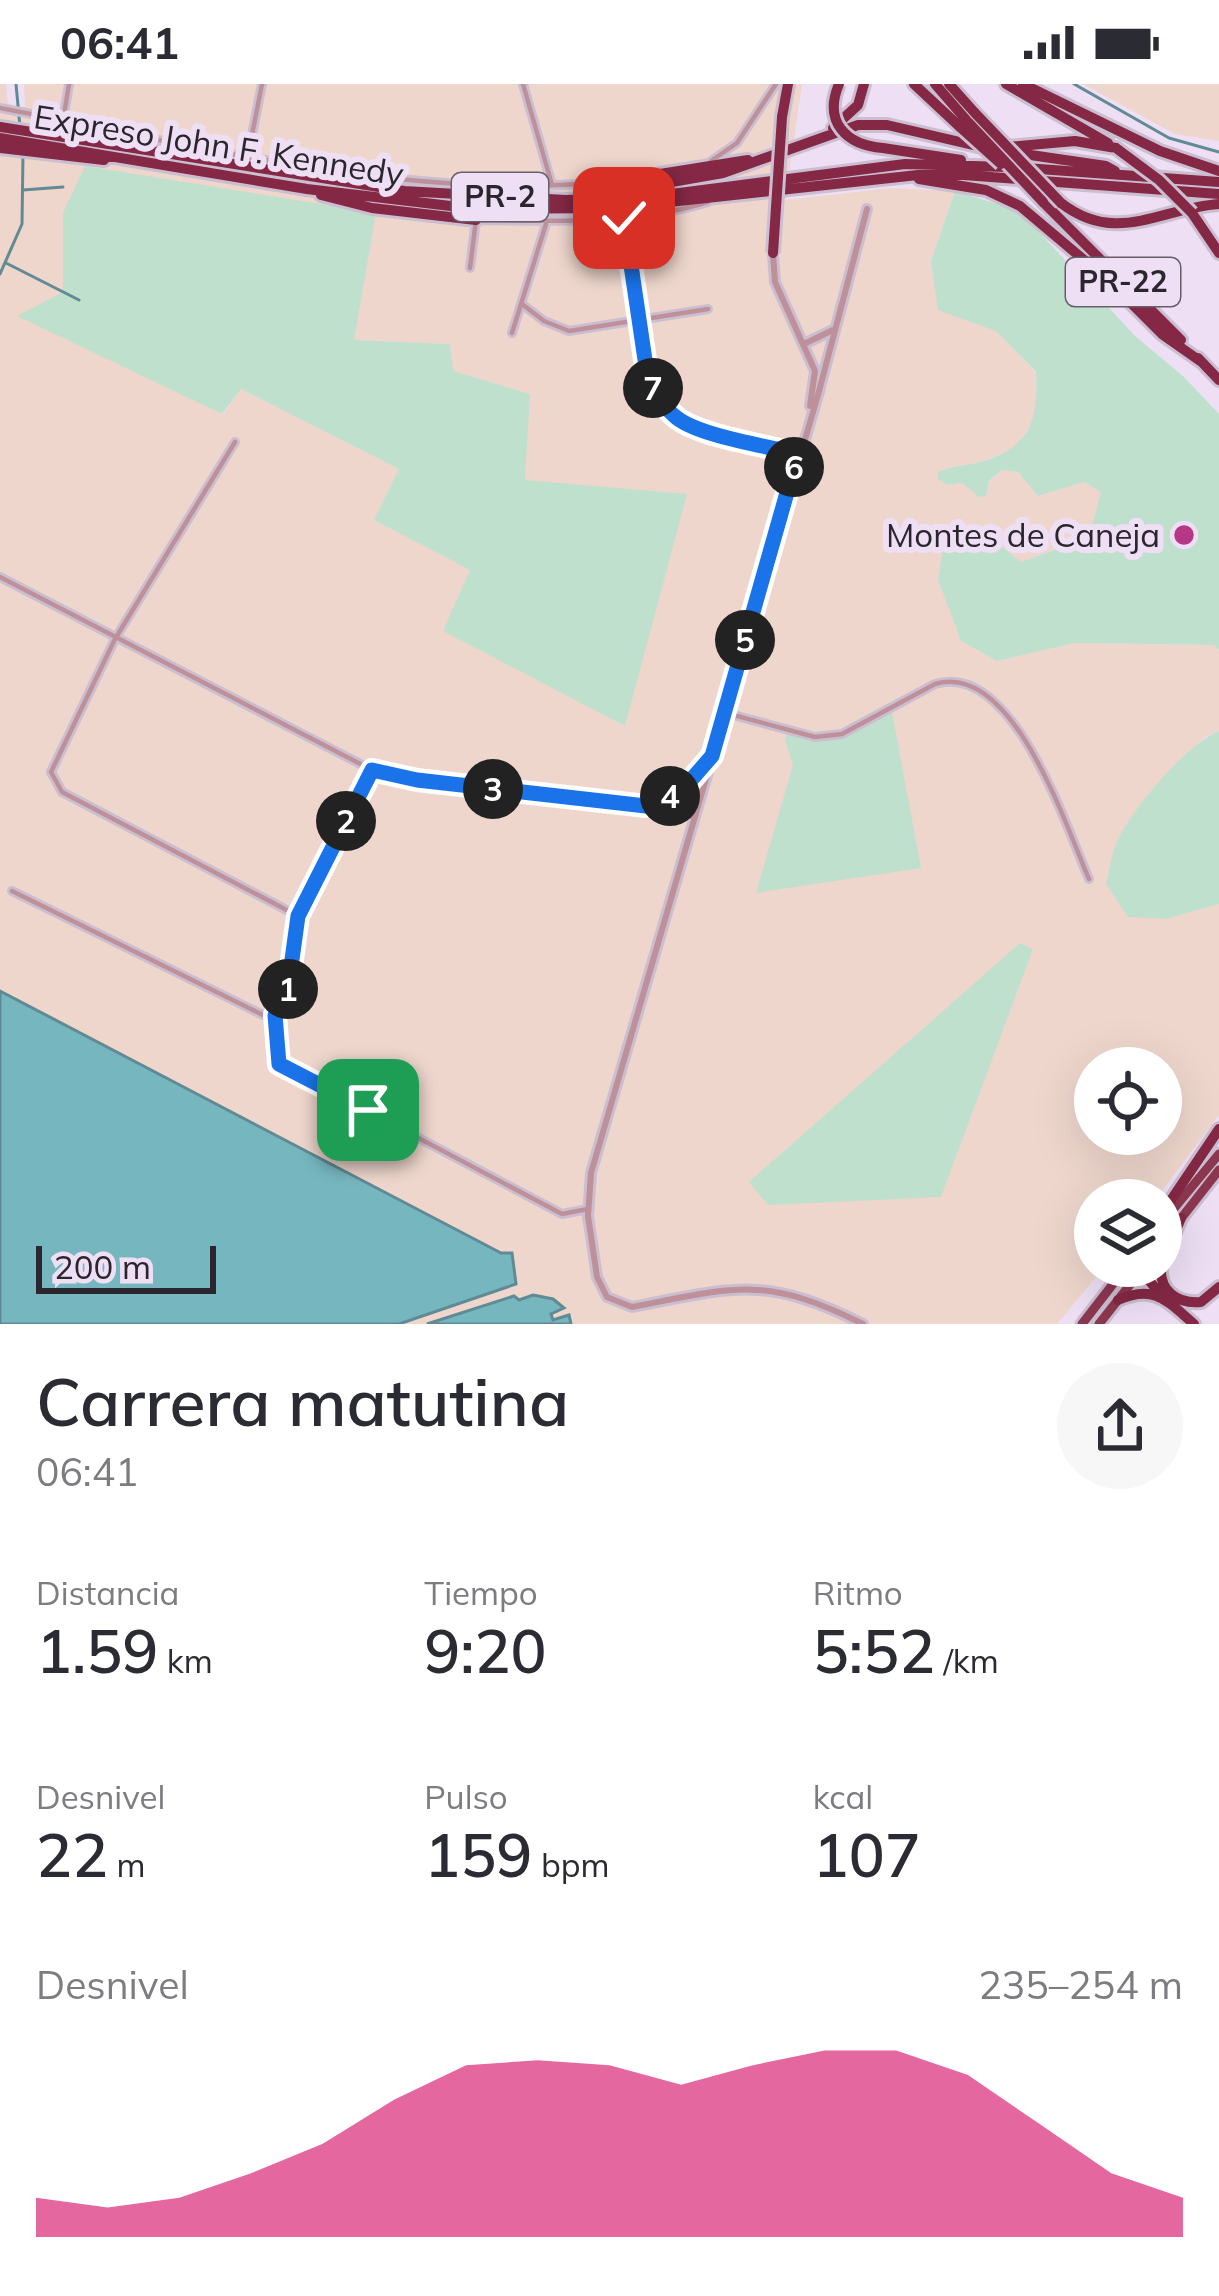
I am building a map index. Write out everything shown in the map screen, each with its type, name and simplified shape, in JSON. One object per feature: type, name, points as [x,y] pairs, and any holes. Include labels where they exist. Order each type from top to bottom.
[{"type":"highway","points":[[773,253],[788,84]]},
{"type":"highway","points":[[838,84],[832,108],[842,133],[857,143],[955,157],[970,164]]},
{"type":"highway","points":[[820,136],[858,105],[862,84]]},
{"type":"highway","points":[[914,84],[968,121],[1061,202],[1088,219],[1127,224],[1217,202]]},
{"type":"highway","name":"PR-22","points":[[935,84],[1014,172],[1219,380]]},
{"type":"highway","points":[[949,84],[968,121]]},
{"type":"highway","name":"PR-22","points":[[1006,84],[1116,148],[1159,180],[1192,213],[1219,253]]},
{"type":"highway","points":[[1023,84],[1160,151],[1219,171]]},
{"type":"highway","points":[[590,200],[600,194],[723,173],[820,136],[878,124],[988,148],[1106,166],[1122,174]]},
{"type":"highway","name":"Expreso John F. Kennedy","points":[[4,138],[401,202],[521,210],[615,208],[898,175],[956,174],[1217,202]]},
{"type":"highway","points":[[988,148],[1075,141],[1116,148]]},
{"type":"highway","name":"Expreso John F. Kennedy","points":[[34,143],[404,191],[590,200],[905,164],[970,164],[1219,182]]},
{"type":"highway","points":[[660,173],[764,159]]},
{"type":"highway","points":[[898,175],[986,190],[1020,206],[1109,281],[1163,335],[1203,363]]},
{"type":"highway","points":[[308,189],[353,204],[476,220]]},
{"type":"highway","points":[[1182,1187],[1219,1130]]},
{"type":"highway","points":[[1182,1195],[1219,1154]]},
{"type":"highway","points":[[1182,1217],[1219,1170]]},
{"type":"highway","points":[[1082,1324],[1118,1287]]},
{"type":"highway","points":[[1099,1324],[1125,1287]]},
{"type":"highway","points":[[1155,1287],[1194,1324]]},
{"type":"highway","points":[[1166,1287],[1180,1300],[1201,1302],[1219,1287]]},
{"type":"highway","points":[[1118,1300],[1140,1292],[1166,1300]]},
{"type":"street","points":[[63,121],[69,84]]},
{"type":"street","points":[[248,155],[262,84]]},
{"type":"street","points":[[523,84],[552,185]]},
{"type":"street","points":[[2,109],[248,155],[404,178],[552,185],[611,183],[694,166],[726,153],[747,131],[776,84]]},
{"type":"street","points":[[470,268],[476,220],[624,218],[682,210],[728,196]]},
{"type":"street","points":[[863,1324],[797,1294],[764,1288],[731,1288],[632,1307],[616,1304],[607,1298],[597,1277],[588,1209],[591,1173],[867,209]]},
{"type":"street","points":[[624,218],[648,380],[669,411],[682,422],[798,454]]},
{"type":"street","points":[[512,333],[546,221]]},
{"type":"street","points":[[773,253],[775,282],[815,371],[808,421]]},
{"type":"street","points":[[522,304],[544,321],[569,331],[708,309]]},
{"type":"street","points":[[804,344],[833,330]]},
{"type":"street","points":[[235,442],[115,639],[51,772],[62,792],[298,916]]},
{"type":"street","points":[[0,577],[372,770],[417,780],[646,806],[694,817]]},
{"type":"street","points":[[724,712],[815,737],[842,734],[947,680],[971,688],[1021,729],[1089,879]]},
{"type":"street","points":[[646,806],[684,788],[712,756]]},
{"type":"street","points":[[372,770],[298,916],[286,1003],[275,1015],[279,1064],[562,1214],[588,1209]]},
{"type":"street","points":[[12,891],[263,1015],[275,1015]]},
{"type":"shaded area","points":[[0,84],[6,84],[8,104],[25,107],[24,84],[802,84],[785,200],[891,188],[955,191],[931,261],[1036,373],[1037,415],[1015,448],[981,462],[943,469],[947,485],[961,483],[986,496],[989,482],[1002,470],[1018,472],[1038,496],[1084,482],[1101,492],[1089,537],[1021,562],[989,536],[942,552],[938,580],[961,641],[997,661],[1075,643],[1214,645],[1219,650],[1219,731],[1205,737],[1153,789],[1116,842],[1166,919],[1219,904],[1219,1115],[1171,1179],[1074,1179],[1074,1287],[1088,1287],[1057,1324],[571,1324],[570,1316],[553,1320],[550,1314],[563,1310],[554,1299],[533,1295],[519,1300],[514,1296],[427,1324],[399,1324],[516,1285],[514,1262],[0,991]],"holes":[[[63,293],[353,340],[450,344],[452,371],[529,394],[525,480],[626,725],[444,631],[470,570],[375,520],[400,469],[241,389],[223,414],[19,316]]]},
{"type":"shaded area","points":[[1083,84],[1219,84],[1219,141],[1175,134]]},
{"type":"green space","points":[[85,166],[376,213],[354,340],[450,344],[453,371],[530,394],[525,480],[687,494],[625,726],[443,631],[470,570],[374,520],[399,469],[241,389],[222,414],[17,316],[63,292],[63,213]]},
{"type":"green space","points":[[955,191],[1004,206],[1028,220],[1135,336],[1219,414],[1219,650],[1214,645],[1075,643],[997,661],[961,641],[938,580],[942,552],[989,536],[1021,562],[1089,537],[1101,492],[1084,482],[1038,496],[1018,472],[1002,470],[989,481],[986,496],[979,497],[962,483],[947,485],[938,479],[938,472],[984,461],[1013,447],[1029,428],[1035,403],[1036,372],[996,331],[938,310],[931,261]]},
{"type":"green space","points":[[892,712],[921,868],[756,893],[793,765],[787,734],[830,738]]},
{"type":"green space","points":[[1219,731],[1219,904],[1166,919],[1128,917],[1106,884],[1115,846],[1160,781],[1191,750]]},
{"type":"green space","points":[[1020,943],[1033,949],[941,1197],[768,1205],[749,1182]]},
{"type":"water","points":[[0,991],[501,1253],[512,1253],[516,1284],[399,1324],[0,1324]]},
{"type":"water","points":[[533,1295],[553,1299],[564,1308],[551,1314],[553,1320],[569,1315],[571,1324],[427,1324],[514,1296],[519,1300]]},
{"type":"waterway","points":[[16,84],[20,127]]},
{"type":"waterway","points":[[1074,84],[1169,138],[1219,152]]},
{"type":"waterway","points":[[0,274],[22,224],[23,154]]},
{"type":"waterway","points":[[23,190],[63,187]]},
{"type":"waterway","points":[[6,263],[79,300]]},
{"type":"place","name":"Montes de Caneja","points":[[1184,535]]},
{"type":"route","points":[[368,1110],[279,1064],[275,1015],[286,1003],[298,916],[372,770],[417,780],[646,806],[684,788],[712,756],[798,454],[700,430],[682,422],[662,402],[648,380],[624,218]]}]
